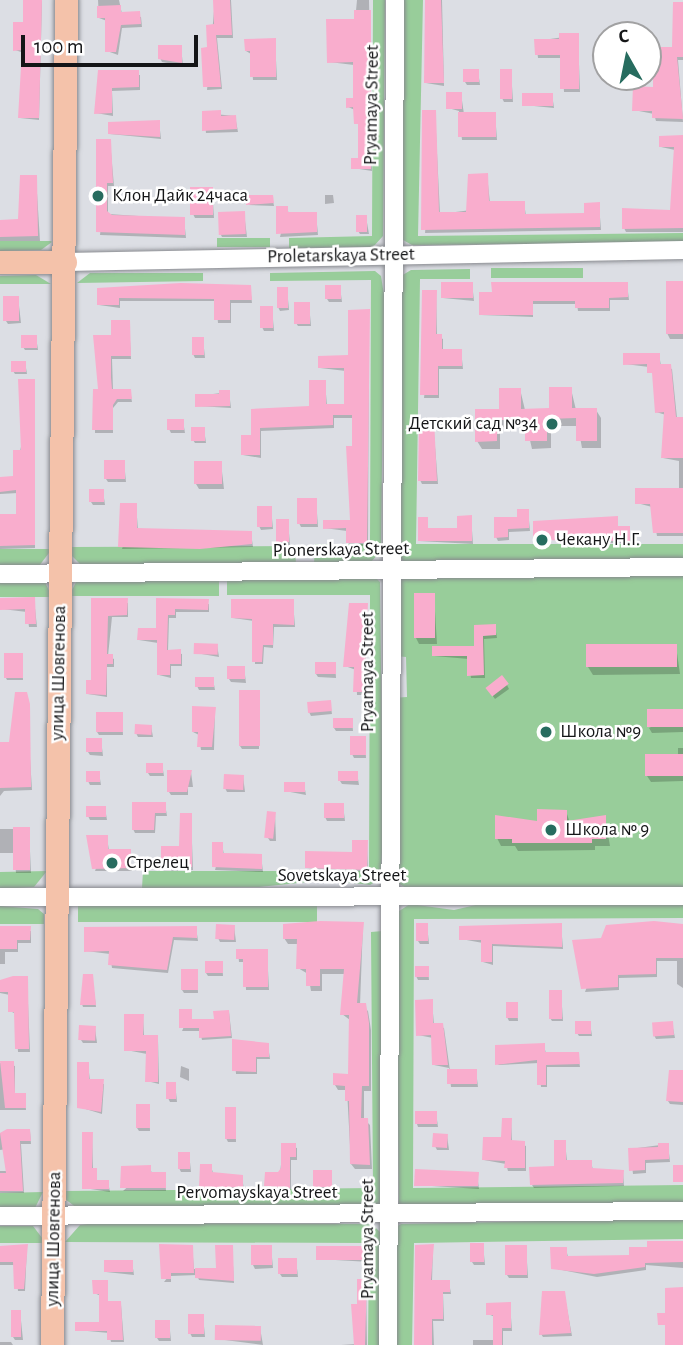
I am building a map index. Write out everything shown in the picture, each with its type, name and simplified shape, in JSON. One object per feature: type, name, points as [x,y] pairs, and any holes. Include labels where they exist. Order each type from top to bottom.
[{"type":"main road","name":"улица Шовгенова","points":[[52,1345],[66,0]]},
{"type":"main road","name":"Proletarskaya Street","points":[[0,262],[65,262]]},
{"type":"street","name":"Pryamaya Street","points":[[388,1345],[389,570],[395,0]]},
{"type":"street","name":"Proletarskaya Street","points":[[65,262],[683,250]]},
{"type":"street","name":"Pionerskaya Street","points":[[0,574],[683,567]]},
{"type":"street","name":"Sovetskaya Street","points":[[0,897],[683,895]]},
{"type":"street","name":"Pervomayskaya Street","points":[[0,1216],[683,1210]]},
{"type":"green space","points":[[373,0],[385,0],[383,236],[373,247],[289,248],[289,238],[372,236]]},
{"type":"green space","points":[[401,0],[423,0],[418,236],[683,233],[683,243],[412,245],[403,240]]},
{"type":"green space","points":[[217,238],[270,238],[270,247],[217,247]]},
{"type":"green space","points":[[0,241],[52,242],[41,250],[0,251]]},
{"type":"green space","points":[[491,268],[583,268],[583,278],[491,278]]},
{"type":"green space","points":[[470,269],[470,279],[420,279],[416,544],[683,544],[683,562],[406,563],[400,558],[401,276],[411,270]]},
{"type":"green space","points":[[375,271],[381,276],[384,295],[381,551],[370,563],[314,564],[315,544],[370,544],[371,280],[270,281],[270,273]]},
{"type":"green space","points":[[90,273],[203,273],[203,281],[77,283]]},
{"type":"green space","points":[[36,275],[51,284],[0,284],[0,276]]},
{"type":"green space","points":[[295,546],[296,565],[82,566],[70,554],[70,547]]},
{"type":"green space","points":[[0,549],[52,549],[39,566],[0,568]]},
{"type":"green space","name":"Школа №9","points":[[683,573],[683,887],[406,888],[398,883],[392,698],[407,697],[406,657],[395,656],[400,579]]},
{"type":"green space","points":[[227,575],[376,578],[380,582],[383,839],[380,879],[370,885],[328,880],[259,887],[142,888],[143,871],[369,871],[370,595],[227,595]]},
{"type":"green space","points":[[219,577],[219,596],[69,596],[76,582]]},
{"type":"green space","points":[[0,579],[45,582],[52,597],[0,597]]},
{"type":"green space","points":[[47,871],[34,887],[0,889],[0,872]]},
{"type":"green space","points":[[78,902],[317,902],[317,922],[78,922]]},
{"type":"green space","points":[[410,904],[454,910],[480,904],[683,904],[683,918],[414,919],[413,1188],[683,1185],[683,1204],[399,1205],[396,913]]},
{"type":"green space","points":[[0,906],[38,909],[44,914],[44,924],[0,924]]},
{"type":"green space","points":[[383,931],[381,1205],[77,1208],[65,1199],[64,1191],[373,1188],[371,932]]},
{"type":"green space","points":[[43,1192],[34,1210],[0,1210],[0,1193]]},
{"type":"green space","points":[[683,1218],[683,1239],[414,1243],[412,1345],[394,1345],[396,1227],[401,1224]]},
{"type":"green space","points":[[372,1224],[382,1234],[382,1345],[368,1345],[369,1243],[65,1242],[80,1225]]},
{"type":"green space","points":[[0,1226],[33,1226],[46,1243],[0,1243]]},
{"type":"building","points":[[23,0],[42,0],[39,118],[18,118],[22,50],[13,51],[13,22],[23,22]]},
{"type":"building","points":[[213,0],[230,0],[232,35],[216,35],[221,87],[203,87],[201,48],[207,47],[206,25],[214,24]]},
{"type":"building","points":[[425,0],[441,0],[444,83],[424,83]]},
{"type":"building","points":[[673,2],[683,2],[683,57],[677,57],[683,119],[652,118],[652,111],[632,111],[633,91],[662,91],[662,47],[672,47]]},
{"type":"building","points":[[121,5],[121,12],[140,11],[141,24],[121,25],[116,52],[105,52],[105,18],[97,18],[97,6]]},
{"type":"building","points":[[354,10],[371,10],[371,169],[351,169],[351,158],[358,158],[358,124],[354,124],[353,107],[346,108],[346,98],[353,98],[353,62],[327,63],[326,19],[354,19]]},
{"type":"building","points":[[559,33],[579,33],[579,89],[560,89],[560,55],[535,55],[534,39],[559,39]]},
{"type":"building","points":[[276,38],[276,77],[250,77],[250,51],[245,51],[244,39]]},
{"type":"building","points":[[158,45],[182,45],[182,63],[158,59]]},
{"type":"building","points":[[463,69],[479,69],[479,82],[463,82]]},
{"type":"building","points":[[500,69],[512,69],[512,99],[500,99]]},
{"type":"building","points":[[98,70],[139,70],[139,87],[112,88],[112,113],[94,114]]},
{"type":"building","points":[[446,92],[462,92],[462,109],[446,109]]},
{"type":"building","points":[[522,93],[553,93],[553,106],[522,106]]},
{"type":"building","points":[[221,110],[221,116],[236,115],[237,129],[202,131],[202,111]]},
{"type":"building","points":[[422,110],[436,110],[439,212],[466,212],[468,174],[488,173],[489,201],[525,201],[525,214],[584,213],[584,203],[600,202],[600,227],[421,230]]},
{"type":"building","points":[[458,112],[496,112],[496,137],[458,137]]},
{"type":"building","points":[[160,120],[160,137],[108,134],[108,122]]},
{"type":"building","points":[[683,135],[683,228],[622,229],[622,208],[670,210],[674,147],[659,147],[659,136]]},
{"type":"building","points":[[96,139],[111,139],[113,183],[107,183],[107,211],[112,215],[185,217],[185,235],[96,232]]},
{"type":"building","points":[[20,175],[37,175],[38,236],[0,237],[0,220],[18,219]]},
{"type":"building","points":[[190,187],[213,187],[213,215],[190,215]]},
{"type":"building","points":[[246,195],[273,195],[274,203],[246,205]]},
{"type":"building","points":[[276,206],[288,206],[288,212],[317,212],[317,232],[276,234]]},
{"type":"building","points":[[245,211],[246,234],[219,235],[218,212]]},
{"type":"building","points":[[356,215],[367,215],[367,232],[356,232]]},
{"type":"building","points":[[666,281],[683,281],[683,334],[666,334]]},
{"type":"building","points":[[441,282],[473,282],[473,298],[441,298]]},
{"type":"building","points":[[491,282],[628,282],[628,297],[609,298],[609,308],[575,308],[575,301],[533,301],[533,315],[479,315],[479,292],[492,292]]},
{"type":"building","points":[[181,283],[251,285],[252,300],[230,300],[230,320],[214,320],[214,299],[119,298],[119,305],[97,305],[97,288]]},
{"type":"building","points":[[325,285],[341,285],[341,299],[325,299]]},
{"type":"building","points":[[277,287],[288,287],[288,308],[277,308]]},
{"type":"building","points":[[422,290],[437,290],[436,334],[442,334],[442,349],[462,349],[462,366],[438,366],[438,395],[420,395]]},
{"type":"building","points":[[3,296],[19,296],[19,321],[3,321]]},
{"type":"building","points":[[294,302],[310,302],[310,324],[294,324]]},
{"type":"building","points":[[260,306],[273,306],[273,328],[260,328]]},
{"type":"building","points":[[370,309],[367,543],[346,543],[346,528],[323,529],[323,520],[350,520],[346,446],[352,446],[352,415],[333,415],[333,425],[260,428],[260,455],[241,455],[241,435],[251,435],[251,409],[309,406],[309,380],[326,380],[326,404],[344,404],[344,368],[318,368],[318,356],[348,355],[348,310]]},
{"type":"building","points":[[111,320],[130,320],[131,356],[111,356],[111,377],[112,389],[131,389],[132,399],[117,399],[113,405],[113,430],[92,430],[93,389],[98,389],[93,335],[111,335]]},
{"type":"building","points":[[21,335],[37,335],[37,348],[21,348]]},
{"type":"building","points":[[192,337],[204,337],[204,355],[192,355]]},
{"type":"building","points":[[623,353],[660,353],[660,364],[671,364],[676,417],[683,417],[683,458],[661,458],[664,412],[655,413],[652,373],[647,373],[647,364],[623,365]]},
{"type":"building","points":[[11,361],[26,361],[26,372],[11,372]]},
{"type":"building","points":[[18,379],[35,379],[35,545],[0,546],[0,514],[16,514],[16,490],[0,492],[0,477],[13,476],[13,450],[21,450]]},
{"type":"building","points":[[549,387],[572,387],[572,408],[597,408],[597,441],[576,441],[576,418],[547,419],[547,441],[525,441],[525,420],[497,420],[497,441],[475,442],[475,409],[499,409],[499,388],[521,388],[521,409],[549,408]]},
{"type":"building","points":[[219,390],[230,390],[230,406],[195,407],[195,394],[219,394]]},
{"type":"building","points":[[167,419],[184,419],[184,430],[167,430]]},
{"type":"building","points":[[419,419],[434,419],[437,481],[418,481]]},
{"type":"building","points":[[191,427],[205,427],[205,441],[191,441]]},
{"type":"building","points":[[104,460],[125,460],[125,479],[104,479]]},
{"type":"building","points":[[194,461],[222,461],[222,484],[194,484]]},
{"type":"building","points":[[635,488],[683,488],[683,533],[653,533],[650,504],[635,504]]},
{"type":"building","points":[[89,489],[104,489],[104,502],[89,502]]},
{"type":"building","points":[[297,498],[317,498],[317,524],[297,524]]},
{"type":"building","points":[[120,503],[137,503],[137,528],[252,531],[252,544],[200,549],[118,547]]},
{"type":"building","points":[[257,506],[272,506],[272,527],[257,527]]},
{"type":"building","points":[[517,509],[529,509],[529,528],[508,529],[508,537],[494,538],[494,517],[517,517]]},
{"type":"building","points":[[472,515],[472,541],[418,541],[418,517],[428,517],[428,528],[457,528],[457,516]]},
{"type":"building","points":[[618,516],[618,526],[630,526],[630,541],[533,540],[533,521]]},
{"type":"building","points":[[276,519],[289,519],[289,542],[276,542]]},
{"type":"building","points":[[414,593],[435,593],[435,638],[414,638]]},
{"type":"building","points":[[35,597],[36,624],[25,624],[25,609],[0,610],[0,598]]},
{"type":"building","points":[[91,598],[128,598],[127,615],[108,616],[107,654],[113,654],[113,664],[107,664],[106,695],[86,694],[86,680],[91,680]]},
{"type":"building","points":[[156,598],[209,599],[208,610],[175,609],[175,615],[168,615],[167,650],[181,649],[181,664],[170,664],[170,675],[157,675],[157,640],[137,640],[138,628],[156,628]]},
{"type":"building","points":[[231,599],[294,599],[294,625],[273,624],[273,645],[263,645],[262,662],[252,662],[252,619],[231,618]]},
{"type":"building","points":[[349,603],[368,603],[364,692],[353,692],[354,667],[343,667]]},
{"type":"building","points":[[496,624],[496,635],[483,636],[484,675],[467,676],[467,656],[432,656],[432,646],[474,646],[474,625]]},
{"type":"building","points":[[194,643],[218,644],[218,655],[194,654]]},
{"type":"building","points":[[586,644],[677,644],[677,667],[586,667]]},
{"type":"building","points":[[4,653],[23,653],[23,678],[4,678]]},
{"type":"building","points":[[315,662],[336,662],[336,674],[315,674]]},
{"type":"building","points":[[227,666],[245,666],[245,679],[227,679]]},
{"type":"building","points":[[502,675],[509,684],[492,697],[485,688]]},
{"type":"building","points":[[195,677],[214,677],[214,687],[195,687]]},
{"type":"building","points":[[239,690],[260,690],[260,746],[239,746]]},
{"type":"building","points":[[15,692],[27,692],[30,704],[31,787],[0,788],[0,742],[9,742]]},
{"type":"building","points":[[331,700],[332,711],[308,713],[307,702]]},
{"type":"building","points":[[192,706],[216,707],[212,747],[197,747],[198,732],[192,732]]},
{"type":"building","points":[[647,709],[683,709],[683,727],[647,727]]},
{"type":"building","points":[[96,712],[123,712],[123,732],[96,732]]},
{"type":"building","points":[[333,718],[353,718],[353,728],[333,728]]},
{"type":"building","points":[[135,724],[152,725],[151,735],[134,734]]},
{"type":"building","points":[[350,736],[366,736],[366,755],[350,755]]},
{"type":"building","points":[[86,738],[102,738],[102,752],[86,752]]},
{"type":"building","points":[[645,754],[683,754],[683,776],[645,776]]},
{"type":"building","points":[[146,763],[163,763],[163,773],[146,773]]},
{"type":"building","points":[[167,770],[192,770],[187,792],[167,792]]},
{"type":"building","points":[[86,771],[100,771],[100,782],[86,782]]},
{"type":"building","points":[[338,771],[358,771],[358,781],[338,781]]},
{"type":"building","points":[[224,774],[244,775],[243,790],[223,789]]},
{"type":"building","points":[[284,782],[305,782],[305,792],[284,792]]},
{"type":"building","points":[[132,802],[166,802],[166,813],[155,813],[154,830],[132,830]]},
{"type":"building","points":[[324,803],[344,803],[344,818],[324,818]]},
{"type":"building","points":[[86,806],[106,806],[106,817],[86,817]]},
{"type":"building","name":"Школа № 9","points":[[537,809],[567,810],[567,821],[606,815],[606,839],[592,839],[592,843],[512,843],[512,839],[495,839],[495,815],[537,821]]},
{"type":"building","points":[[267,811],[276,812],[273,839],[264,838]]},
{"type":"building","points":[[180,813],[192,813],[192,867],[161,868],[161,846],[179,846]]},
{"type":"building","points":[[13,827],[30,827],[30,870],[13,870]]},
{"type":"building","points":[[86,835],[108,835],[108,849],[131,849],[131,868],[92,869]]},
{"type":"building","points":[[352,840],[368,840],[367,870],[305,868],[305,851],[352,852]]},
{"type":"building","points":[[212,842],[223,842],[223,853],[262,854],[262,869],[212,867]]},
{"type":"building","points":[[654,921],[683,924],[683,958],[656,958],[656,974],[618,975],[618,987],[581,989],[572,940],[601,938],[606,925]]},
{"type":"building","points":[[364,922],[357,1003],[366,1003],[369,1023],[369,1086],[362,1086],[361,1118],[368,1118],[370,1165],[350,1164],[349,1101],[345,1101],[345,1086],[333,1085],[333,1073],[348,1074],[349,1015],[340,1015],[344,969],[320,969],[320,986],[306,986],[306,969],[296,969],[297,939],[283,939],[283,924]]},
{"type":"building","points":[[416,923],[428,923],[428,941],[416,941]]},
{"type":"building","points":[[562,923],[562,947],[492,944],[492,962],[481,962],[481,940],[459,940],[459,926]]},
{"type":"building","points":[[216,924],[235,925],[234,940],[215,939]]},
{"type":"building","points":[[0,926],[31,926],[30,940],[17,940],[17,949],[0,949]]},
{"type":"building","points":[[197,926],[197,938],[173,937],[167,970],[108,965],[109,951],[84,952],[84,927]]},
{"type":"building","points":[[236,949],[268,949],[268,987],[243,987],[243,959],[236,959]]},
{"type":"building","points":[[205,961],[223,961],[223,973],[205,973]]},
{"type":"building","points":[[415,966],[429,966],[429,977],[415,977]]},
{"type":"building","points":[[181,969],[198,969],[198,990],[181,990]]},
{"type":"building","points":[[83,974],[93,974],[96,1005],[80,1005]]},
{"type":"building","points":[[13,976],[28,976],[29,1049],[15,1049],[14,1012],[8,1012],[8,992],[0,992],[0,980]]},
{"type":"building","points":[[549,990],[562,990],[562,1019],[549,1019]]},
{"type":"building","points":[[433,999],[433,1023],[443,1023],[448,1065],[432,1065],[431,1035],[416,1036],[415,1000]]},
{"type":"building","points":[[506,1002],[518,1002],[518,1018],[506,1018]]},
{"type":"building","points":[[179,1009],[192,1009],[192,1019],[214,1019],[213,1011],[229,1010],[231,1036],[199,1038],[199,1028],[179,1028]]},
{"type":"building","points":[[124,1014],[144,1014],[143,1035],[158,1035],[158,1082],[145,1082],[146,1051],[124,1051]]},
{"type":"building","points":[[575,1021],[591,1021],[591,1034],[575,1034]]},
{"type":"building","points":[[673,1021],[674,1035],[653,1036],[652,1022]]},
{"type":"building","points":[[79,1025],[96,1026],[95,1041],[78,1040]]},
{"type":"building","points":[[232,1039],[269,1043],[269,1057],[256,1057],[256,1072],[232,1071]]},
{"type":"building","points":[[545,1043],[545,1052],[579,1052],[580,1064],[546,1065],[546,1085],[537,1085],[537,1060],[495,1065],[495,1045]]},
{"type":"building","points":[[0,1061],[14,1061],[15,1093],[26,1093],[26,1108],[5,1108]]},
{"type":"building","points":[[77,1062],[89,1062],[89,1079],[104,1079],[101,1112],[77,1108]]},
{"type":"building","points":[[447,1069],[477,1069],[477,1084],[447,1084]]},
{"type":"building","points":[[669,1070],[683,1070],[683,1102],[666,1101]]},
{"type":"building","points":[[166,1082],[176,1082],[176,1099],[166,1099]]},
{"type":"building","points":[[136,1104],[150,1104],[150,1128],[136,1128]]},
{"type":"building","points":[[225,1107],[236,1107],[236,1139],[225,1139]]},
{"type":"building","points":[[415,1111],[437,1111],[437,1124],[415,1124]]},
{"type":"building","points":[[502,1118],[512,1118],[511,1140],[525,1141],[525,1168],[504,1168],[505,1161],[482,1160],[483,1137],[501,1137]]},
{"type":"building","points":[[7,1129],[30,1129],[31,1141],[20,1141],[23,1191],[0,1191],[0,1173],[6,1173],[0,1133]]},
{"type":"building","points":[[82,1132],[93,1132],[92,1168],[97,1168],[97,1180],[109,1180],[109,1189],[82,1189]]},
{"type":"building","points":[[433,1133],[448,1134],[447,1148],[432,1147]]},
{"type":"building","points":[[554,1140],[566,1140],[566,1160],[592,1160],[592,1168],[624,1170],[623,1183],[530,1185],[529,1167],[554,1166]]},
{"type":"building","points":[[281,1143],[296,1143],[296,1157],[290,1157],[290,1188],[264,1186],[265,1172],[278,1172],[281,1168]]},
{"type":"building","points":[[658,1143],[669,1143],[669,1159],[645,1160],[645,1170],[629,1171],[628,1148],[658,1147]]},
{"type":"building","points":[[178,1152],[190,1152],[190,1169],[178,1169]]},
{"type":"building","points":[[200,1164],[212,1164],[212,1172],[243,1175],[243,1187],[199,1188]]},
{"type":"building","points":[[151,1165],[151,1172],[166,1172],[166,1188],[120,1188],[121,1166]]},
{"type":"building","points":[[673,1165],[683,1165],[683,1182],[673,1182]]},
{"type":"building","points":[[415,1169],[479,1172],[478,1186],[414,1186]]},
{"type":"building","points":[[313,1170],[332,1170],[332,1187],[313,1187]]},
{"type":"building","points":[[647,1241],[683,1241],[683,1262],[645,1263],[645,1267],[594,1274],[551,1269],[550,1247],[567,1247],[567,1256],[629,1255],[629,1247],[647,1247]]},
{"type":"building","points":[[470,1243],[484,1243],[484,1262],[470,1262]]},
{"type":"building","points":[[28,1244],[24,1289],[14,1289],[13,1262],[0,1262],[0,1246]]},
{"type":"building","points":[[159,1244],[193,1245],[194,1273],[171,1273],[171,1279],[161,1279]]},
{"type":"building","points":[[434,1244],[431,1280],[450,1280],[450,1292],[443,1292],[443,1319],[432,1319],[432,1345],[414,1345],[415,1245]]},
{"type":"building","points":[[215,1245],[233,1245],[234,1281],[195,1278],[195,1268],[216,1268]]},
{"type":"building","points":[[251,1245],[272,1245],[272,1265],[251,1265]]},
{"type":"building","points":[[505,1245],[527,1245],[527,1275],[505,1275]]},
{"type":"building","points":[[316,1246],[368,1246],[368,1260],[316,1260]]},
{"type":"building","points":[[278,1258],[297,1258],[297,1274],[278,1274]]},
{"type":"building","points":[[104,1260],[133,1260],[133,1272],[104,1272]]},
{"type":"building","points":[[357,1279],[367,1279],[365,1345],[354,1345],[351,1304],[357,1304]]},
{"type":"building","points":[[92,1280],[108,1280],[108,1301],[121,1301],[123,1340],[107,1340],[107,1331],[75,1331],[75,1322],[99,1322],[99,1294],[93,1294]]},
{"type":"building","points":[[683,1287],[683,1345],[665,1345],[665,1325],[658,1325],[657,1313],[665,1313],[665,1288]]},
{"type":"building","points":[[542,1291],[565,1291],[571,1333],[539,1335]]},
{"type":"building","points":[[511,1302],[511,1328],[502,1328],[502,1345],[493,1345],[493,1315],[486,1315],[486,1303]]},
{"type":"building","points":[[11,1310],[21,1310],[21,1337],[11,1337]]},
{"type":"building","points":[[188,1314],[204,1314],[204,1334],[188,1334]]},
{"type":"building","points":[[155,1320],[170,1320],[170,1338],[155,1338]]},
{"type":"building","points":[[215,1325],[261,1326],[261,1341],[215,1340]]},
{"type":"place","name":"Клон Дайк 24часа","points":[[98,196]]},
{"type":"place","name":"Детский сад №34","points":[[552,424]]},
{"type":"place","name":"Чекану Н.Г.","points":[[542,540]]},
{"type":"place","name":"Школа №9","points":[[546,732]]},
{"type":"place","name":"Школа № 9","points":[[551,830]]},
{"type":"place","name":"Стрелец","points":[[112,863]]}]
